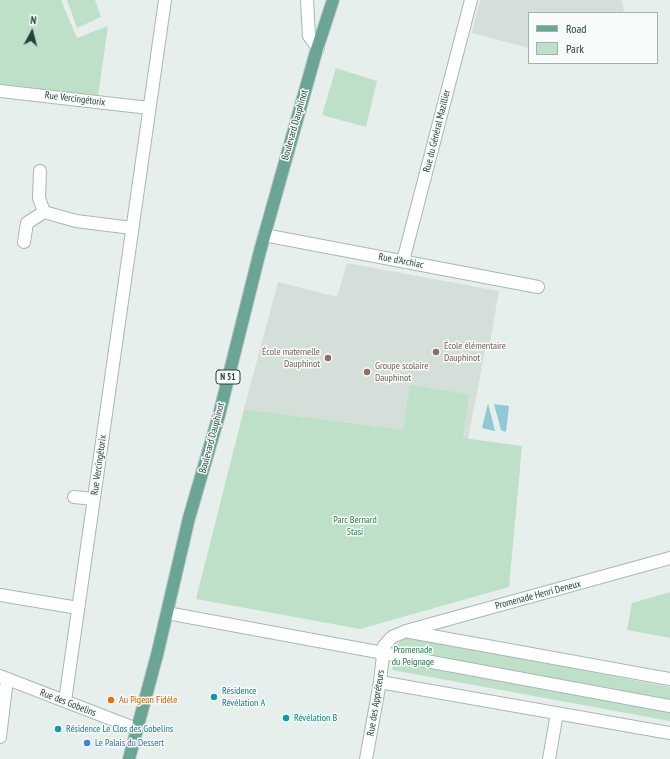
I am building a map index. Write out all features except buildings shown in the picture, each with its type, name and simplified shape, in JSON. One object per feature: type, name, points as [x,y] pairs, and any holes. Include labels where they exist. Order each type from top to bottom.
[{"type":"main road","name":"Boulevard Dauphinot","points":[[129,759],[167,614],[189,518],[219,416],[264,235],[333,0]]},
{"type":"street","name":"Rue Vercingétorix","points":[[65,701],[164,0]]},
{"type":"street","points":[[307,0],[308,36],[318,48]]},
{"type":"street","name":"Rue du Général Mazillier","points":[[403,261],[471,0]]},
{"type":"street","name":"Rue Vercingétorix","points":[[0,91],[149,108]]},
{"type":"street","points":[[40,171],[39,198],[44,212]]},
{"type":"street","points":[[24,242],[27,223],[44,212],[76,221],[132,228]]},
{"type":"street","name":"Rue d'Archiac","points":[[264,235],[538,287]]},
{"type":"street","points":[[74,496],[94,499]]},
{"type":"street","name":"Promenade Henri Deneux","points":[[406,631],[670,558]]},
{"type":"street","points":[[4,591],[78,608]]},
{"type":"street","points":[[167,614],[383,650],[670,706]]},
{"type":"street","points":[[383,650],[392,637],[406,631],[670,679]]},
{"type":"street","name":"Rue des Appréteurs","points":[[366,759],[380,682],[383,650]]},
{"type":"street","points":[[0,737],[4,677]]},
{"type":"street","name":"Rue des Gobelins","points":[[4,677],[137,730]]},
{"type":"street","points":[[380,682],[670,733]]},
{"type":"street","points":[[549,759],[557,713]]},
{"type":"shaded area","points":[[480,0],[622,0],[624,12],[528,12],[528,48],[472,33]]},
{"type":"shaded area","name":"Groupe scolaire Dauphinot","points":[[347,263],[499,291],[489,348],[485,350],[468,439],[244,409],[278,282],[337,297]]},
{"type":"green space","points":[[0,0],[61,0],[77,38],[108,26],[98,96],[0,84]]},
{"type":"green space","points":[[67,0],[95,0],[101,17],[77,28]]},
{"type":"green space","points":[[336,68],[377,81],[366,127],[322,115]]},
{"type":"green space","name":"Parc Bernard Stasi","points":[[410,385],[469,394],[463,438],[522,446],[509,587],[360,629],[196,599],[244,409],[403,430]]},
{"type":"green space","points":[[670,592],[670,638],[627,630],[632,603]]},
{"type":"green space","name":"Promenade du Peignage","points":[[407,637],[670,687],[670,721],[392,670],[397,646],[402,639]]},
{"type":"water","points":[[488,403],[495,431],[482,428]]},
{"type":"water","points":[[494,404],[509,406],[506,432],[501,430]]},
{"type":"place","name":"École élémentaire Dauphinot","points":[[436,352]]},
{"type":"place","name":"École maternelle Dauphinot","points":[[328,358]]},
{"type":"place","name":"Groupe scolaire Dauphinot","points":[[367,372]]},
{"type":"place","name":"Résidence Révélation A","points":[[214,697]]},
{"type":"place","name":"Au Pigeon Fidèle","points":[[111,700]]},
{"type":"place","name":"Révélation B","points":[[286,718]]},
{"type":"place","name":"Résidence Le Clos des Gobelins","points":[[58,729]]},
{"type":"place","name":"Le Palais du Dessert","points":[[87,743]]}]
